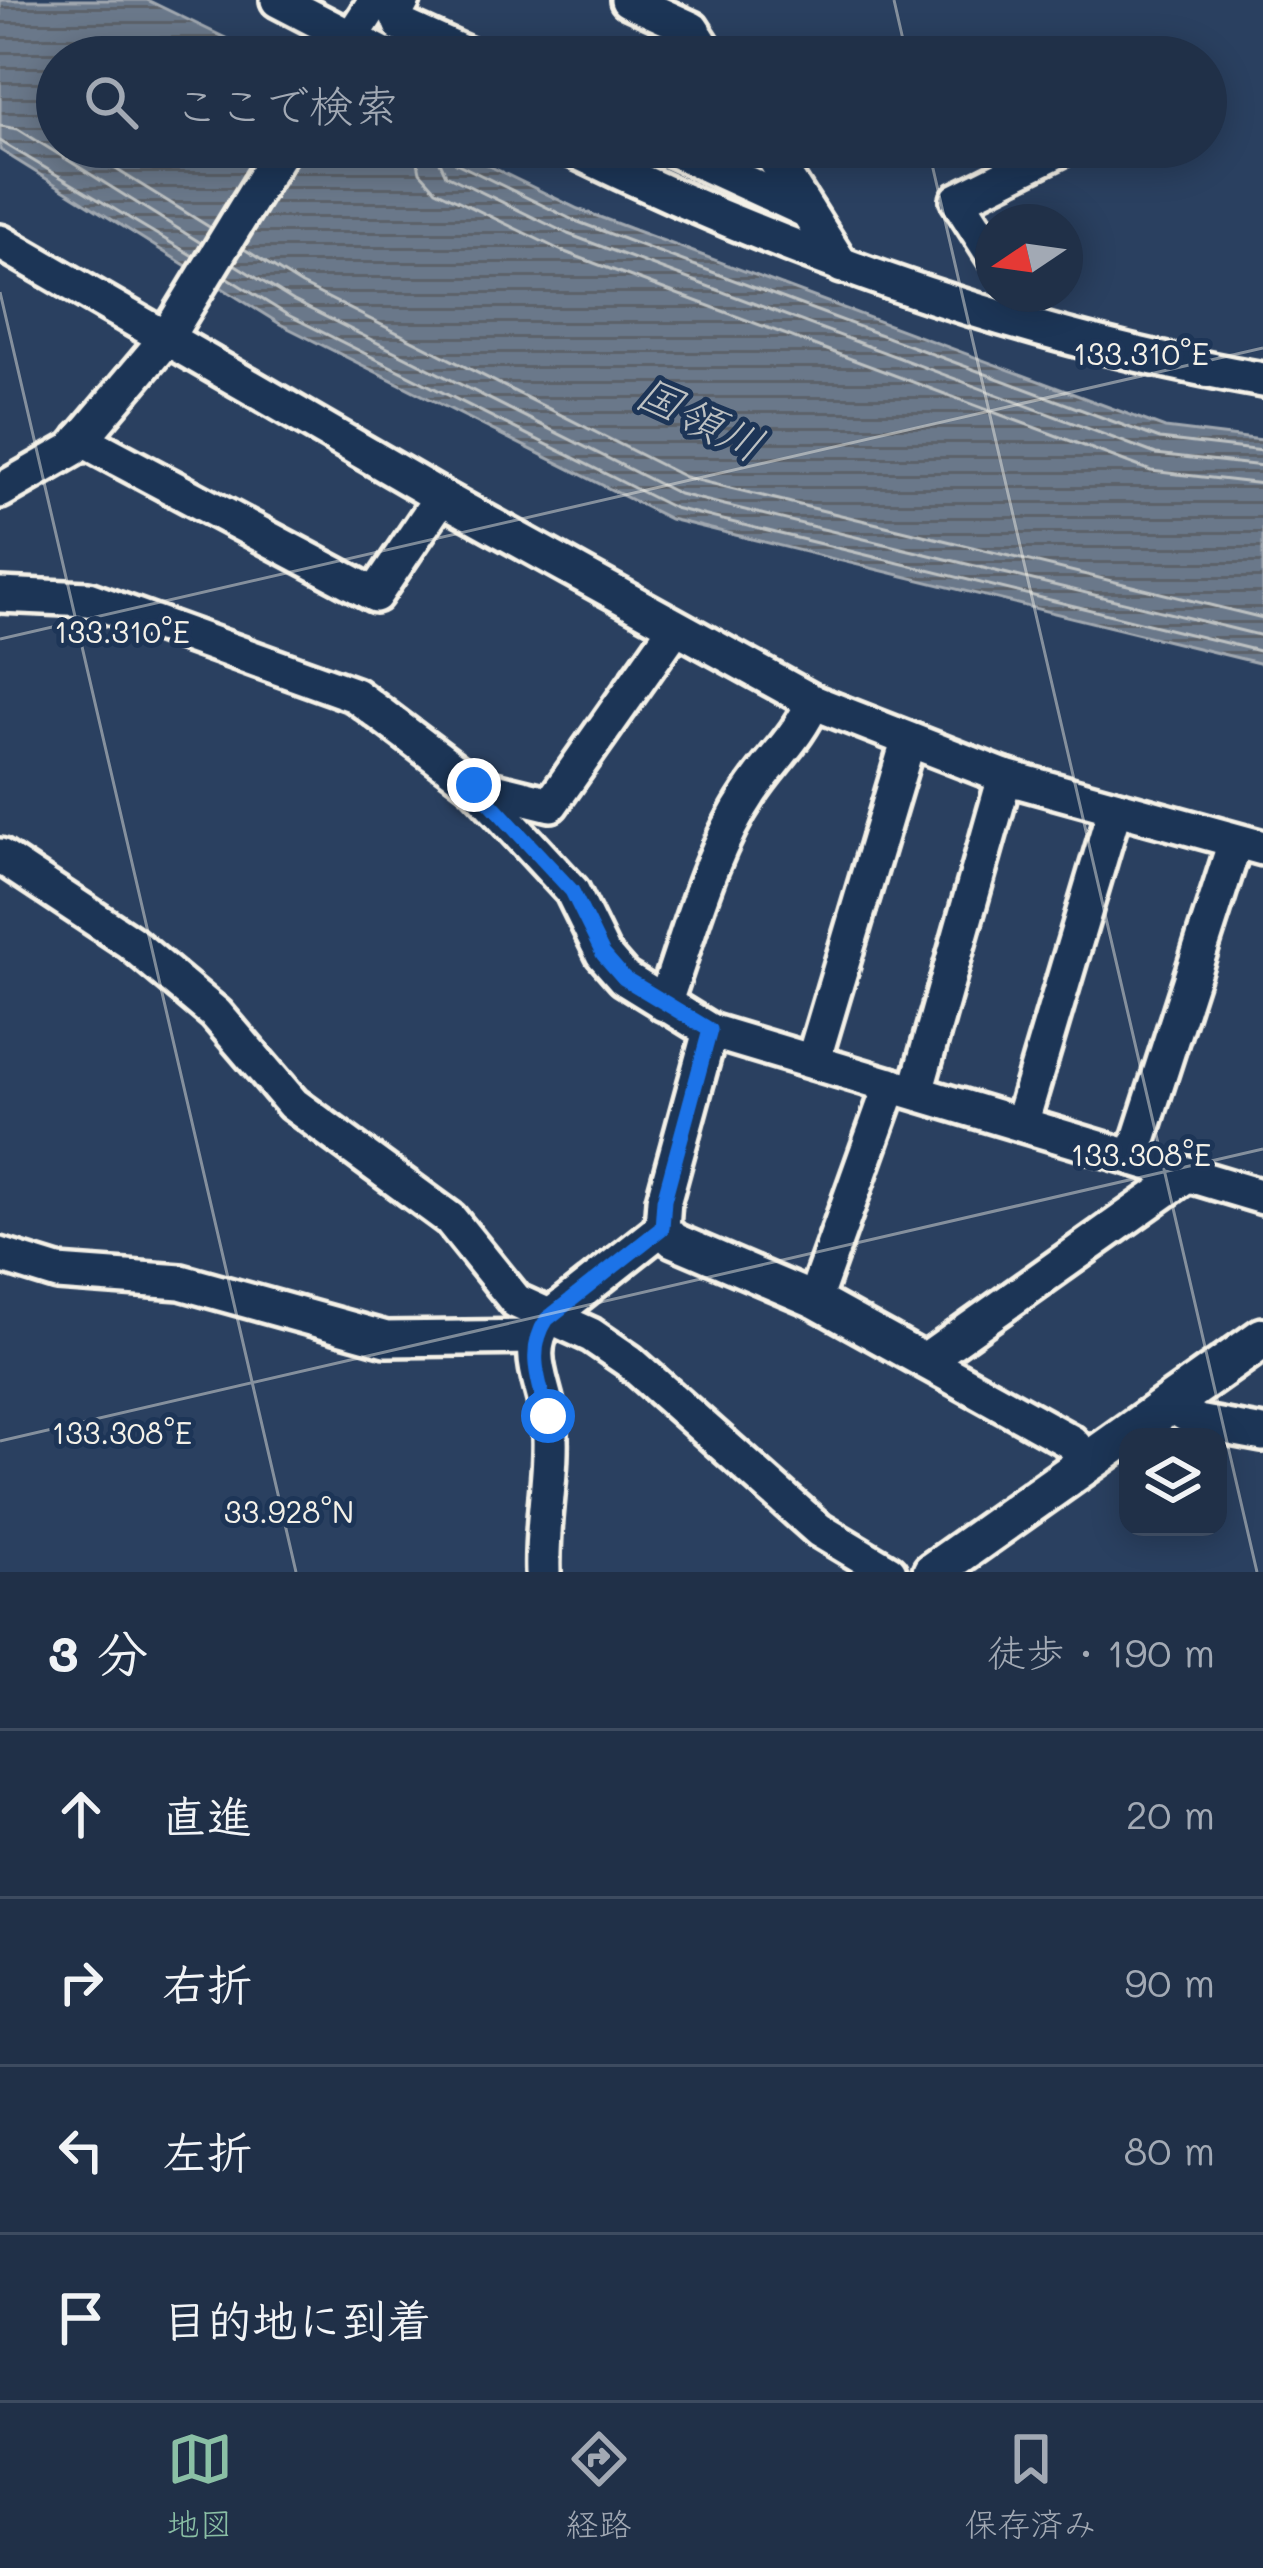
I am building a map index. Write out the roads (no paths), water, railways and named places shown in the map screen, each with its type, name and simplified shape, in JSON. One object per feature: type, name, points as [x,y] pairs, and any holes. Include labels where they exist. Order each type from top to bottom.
[{"type":"street","points":[[278,0],[326,36]]},
{"type":"street","points":[[353,36],[376,0]]},
{"type":"street","points":[[404,0],[396,14],[401,25],[425,36]]},
{"type":"street","points":[[628,0],[694,29]]},
{"type":"street","points":[[0,491],[81,439],[168,332],[270,168]]},
{"type":"street","points":[[616,168],[842,266],[1167,363],[1263,380]]},
{"type":"street","points":[[714,168],[807,211]]},
{"type":"street","points":[[779,168],[842,266]]},
{"type":"street","points":[[975,227],[958,200],[1022,168]]},
{"type":"street","points":[[0,242],[168,332],[441,497],[813,701],[1005,777],[1249,845],[1133,1158]]},
{"type":"street","points":[[968,304],[975,296]]},
{"type":"street","points":[[81,439],[375,596],[441,497]]},
{"type":"street","points":[[0,595],[88,599],[338,688],[474,785],[572,891],[614,966],[664,1004],[710,1030],[1263,1197]]},
{"type":"street","points":[[474,785],[551,804],[674,628]]},
{"type":"street","points":[[664,1004],[728,833],[749,793],[802,728],[813,701]]},
{"type":"street","points":[[813,1061],[908,742]]},
{"type":"street","points":[[814,1300],[903,1089],[1005,777]]},
{"type":"street","points":[[1021,1124],[1115,808]]},
{"type":"street","points":[[0,856],[130,942],[216,1014],[293,1104],[450,1219],[541,1328]]},
{"type":"street","points":[[543,1572],[548,1416],[535,1369],[541,1328],[662,1228],[664,1200],[710,1030]]},
{"type":"street","points":[[925,1361],[1188,1174]]},
{"type":"street","points":[[662,1228],[673,1240],[814,1300],[1071,1442],[1089,1462]]},
{"type":"street","points":[[0,1255],[58,1273],[181,1282],[386,1340],[541,1328],[591,1335],[628,1361],[819,1530],[889,1572]]},
{"type":"street","points":[[932,1572],[1263,1338]]},
{"type":"street","points":[[1169,1404],[1198,1422],[1263,1434]]},
{"type":"water","name":"国領川","points":[[0,0],[147,0],[222,36],[36,36],[36,168],[493,168],[578,209],[1165,428],[1263,440],[1263,664],[670,519],[280,324],[0,150]]}]
